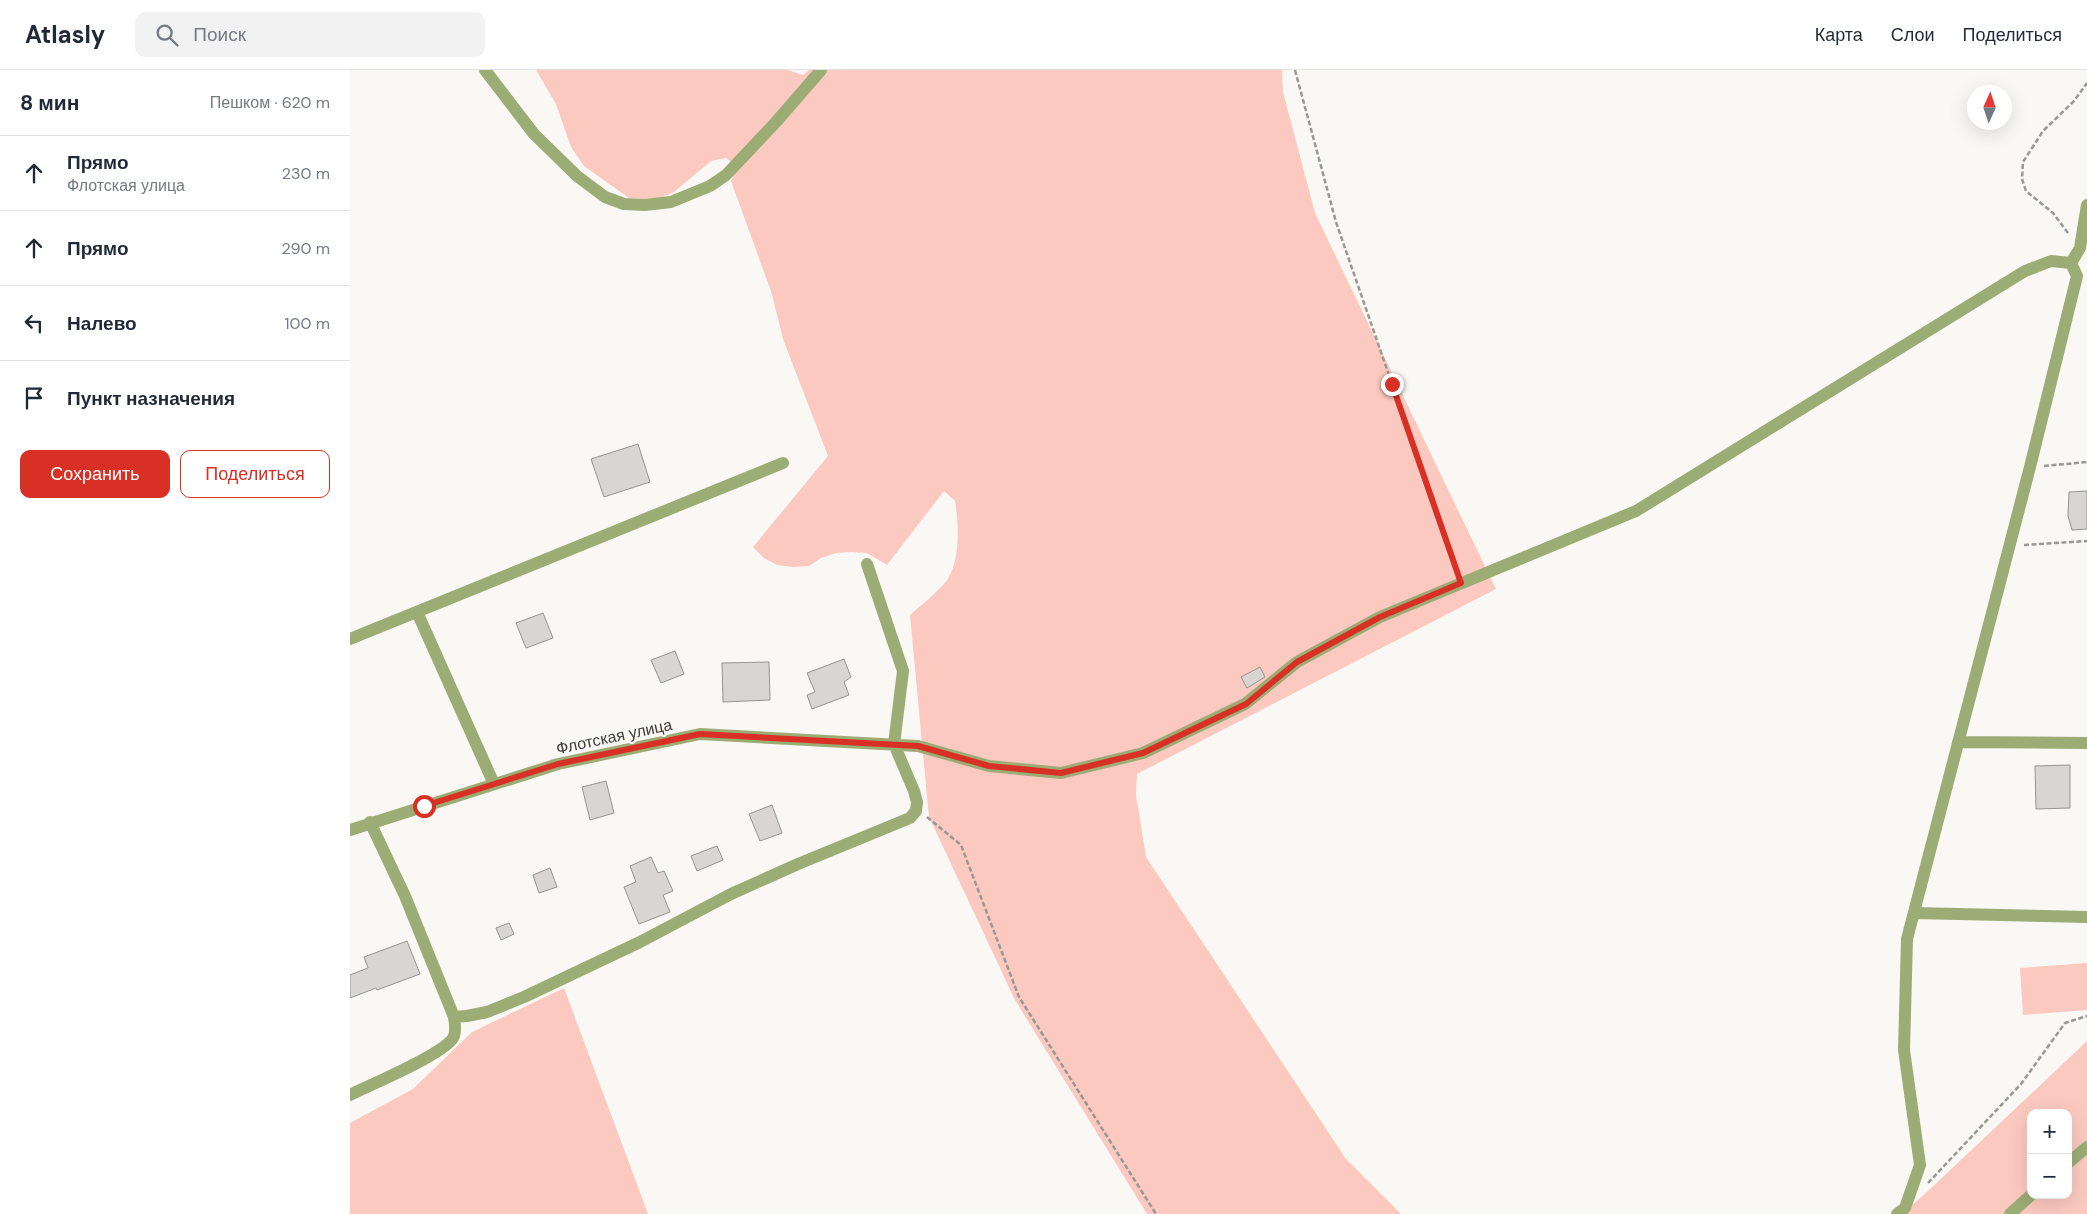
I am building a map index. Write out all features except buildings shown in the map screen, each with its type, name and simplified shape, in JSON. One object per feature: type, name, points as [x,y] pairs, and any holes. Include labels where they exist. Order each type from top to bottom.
[{"type":"street","points":[[485,70],[534,134],[577,176],[605,197],[624,204],[645,205],[670,202],[710,186],[726,175],[776,122],[821,70]]},
{"type":"street","points":[[2080,248],[2087,205]]},
{"type":"street","points":[[1904,1212],[1920,1165],[1904,1050],[1907,939],[2010,546],[2077,276],[2072,263],[2087,237]]},
{"type":"street","name":"Флотская улица","points":[[350,830],[370,822],[558,764],[700,734],[918,746],[989,766],[1061,773],[1143,753],[1246,704],[1297,662],[1380,617],[1636,511],[2025,271],[2051,261],[2072,263]]},
{"type":"street","points":[[350,639],[784,463]]},
{"type":"street","points":[[454,1017],[486,1012],[524,997],[640,942],[731,894],[910,818],[916,811],[917,802],[894,744],[903,671],[867,564]]},
{"type":"street","points":[[417,612],[494,784]]},
{"type":"street","points":[[1958,742],[2087,743]]},
{"type":"street","points":[[350,1095],[439,1052],[454,1036],[454,1017],[405,896],[370,822]]},
{"type":"street","points":[[1914,913],[2087,916]]},
{"type":"street","points":[[2072,1160],[2087,1147]]},
{"type":"street","points":[[2010,1214],[2027,1199]]},
{"type":"path","points":[[1295,70],[1336,222],[1461,583]]},
{"type":"path","points":[[2080,248],[2053,212],[2026,191],[2022,179],[2023,162],[2034,143],[2043,131],[2074,101],[2087,84]]},
{"type":"path","points":[[2030,467],[2087,462]]},
{"type":"path","points":[[2010,546],[2087,541]]},
{"type":"path","points":[[917,802],[925,816],[961,845],[1019,997],[1156,1214]]},
{"type":"path","points":[[1924,1188],[2022,1084],[2065,1023],[2087,1016]]},
{"type":"shaded area","points":[[536,70],[788,70],[803,75],[809,70],[1282,70],[1283,92],[1315,213],[1496,589],[1137,774],[1136,795],[1146,857],[1346,1159],[1401,1214],[1147,1214],[1015,1000],[929,817],[910,615],[932,596],[950,576],[956,556],[958,533],[955,501],[944,491],[887,565],[867,553],[851,552],[836,553],[821,558],[809,566],[777,565],[764,558],[753,547],[828,456],[783,339],[771,291],[731,181],[738,167],[726,158],[711,161],[674,192],[660,198],[629,198],[584,166],[571,147],[556,104]]},
{"type":"shaded area","points":[[2087,963],[2087,1010],[2023,1015],[2020,968]]},
{"type":"shaded area","points":[[564,988],[648,1214],[350,1214],[350,1123],[413,1089],[472,1032]]},
{"type":"shaded area","points":[[2087,1041],[2087,1214],[1902,1214],[1928,1191]]},
{"type":"route","points":[[424,806],[558,764],[700,734],[918,746],[989,766],[1061,773],[1143,753],[1246,704],[1297,662],[1380,617],[1461,583],[1392,384]]}]
